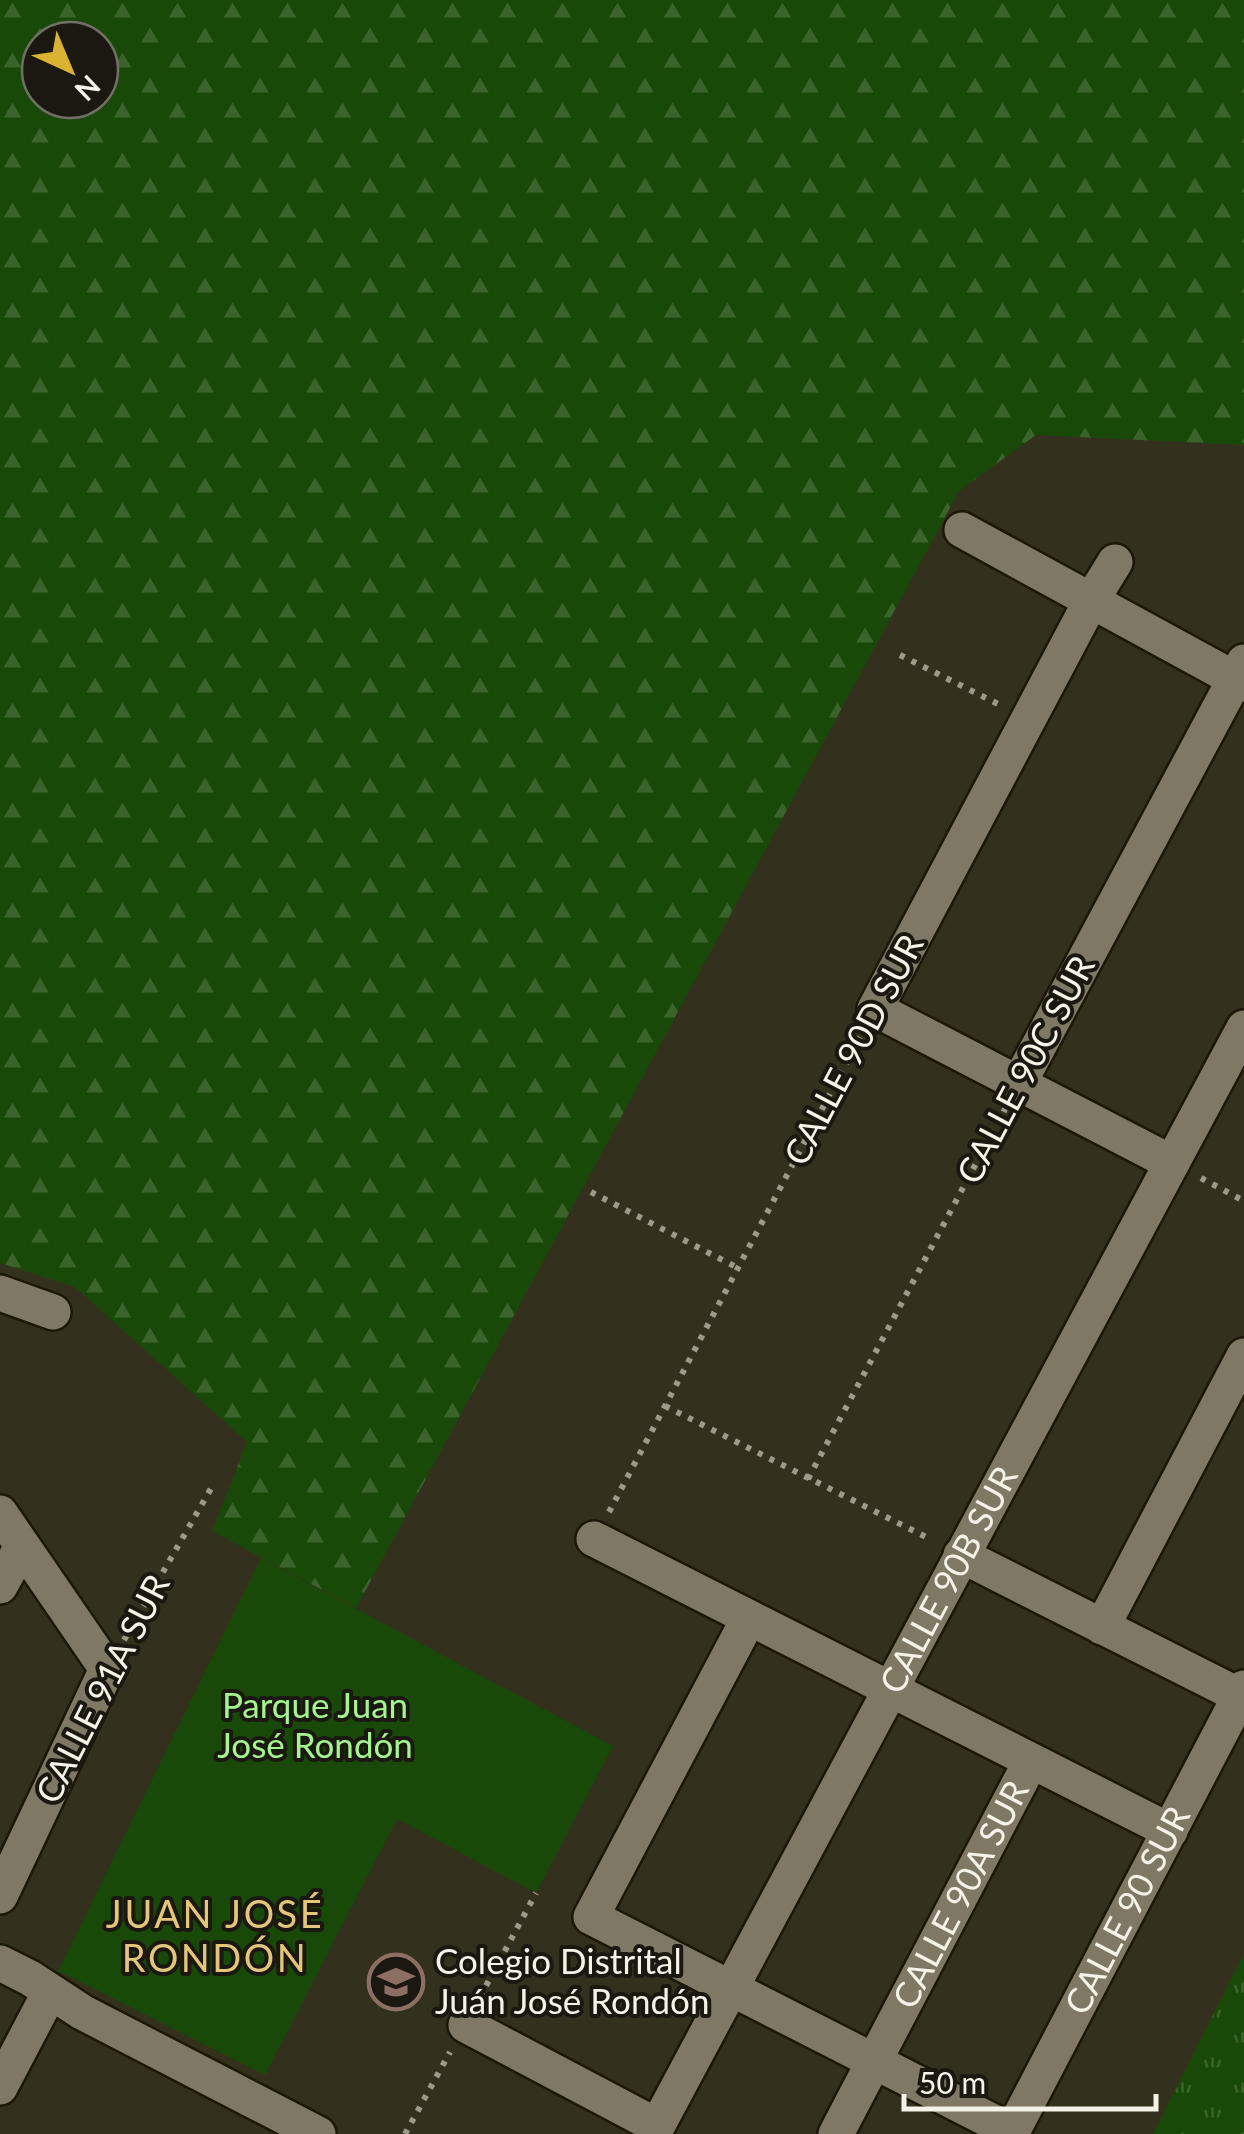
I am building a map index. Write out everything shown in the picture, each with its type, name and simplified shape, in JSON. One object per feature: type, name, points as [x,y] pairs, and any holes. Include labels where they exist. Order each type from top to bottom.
[{"type":"street","points":[[962,530],[1091,601],[1241,675]]},
{"type":"street","name":"CALLE 90D SUR","points":[[875,1009],[1091,601],[1116,562]]},
{"type":"street","name":"CALLE 90C SUR","points":[[1019,1084],[1241,675]]},
{"type":"street","points":[[875,1009],[1172,1163]]},
{"type":"street","name":"CALLE 90B SUR","points":[[655,2130],[1244,1028]]},
{"type":"street","points":[[0,1293],[53,1312]]},
{"type":"street","points":[[1102,1626],[1244,1356]]},
{"type":"street","points":[[0,1513],[107,1669]]},
{"type":"street","points":[[594,1539],[1170,1831]]},
{"type":"street","points":[[0,1586],[22,1546]]},
{"type":"street","points":[[961,1555],[1242,1692]]},
{"type":"street","points":[[749,1618],[591,1917],[1012,2133]]},
{"type":"street","name":"CALLE 91A SUR","points":[[0,1896],[107,1669]]},
{"type":"street","name":"CALLE 90 SUR","points":[[1012,2133],[1242,1692]]},
{"type":"street","name":"CALLE 90A SUR","points":[[836,2134],[1031,1760]]},
{"type":"street","points":[[0,1964],[30,1978],[82,2012],[318,2134]]},
{"type":"street","points":[[0,2087],[50,1992]]},
{"type":"street","points":[[466,2024],[655,2130]]},
{"type":"path","points":[[900,655],[1028,720]]},
{"type":"path","name":"CALLE 90D SUR","points":[[594,1539],[875,1009]]},
{"type":"path","name":"CALLE 90C SUR","points":[[808,1479],[1019,1084]]},
{"type":"path","points":[[1172,1163],[1244,1200]]},
{"type":"path","points":[[590,1192],[738,1268]]},
{"type":"path","points":[[665,1406],[961,1555]]},
{"type":"path","name":"CALLE 91A SUR","points":[[107,1669],[213,1485]]},
{"type":"green space","points":[[0,0],[1244,0],[1244,445],[1036,435],[959,491],[356,1608],[212,1531],[247,1442],[75,1287],[0,1263]]},
{"type":"green space","name":"Parque Juan José Rondón","points":[[261,1558],[613,1746],[536,1893],[397,1819],[265,2075],[58,1971]]},
{"type":"green space","points":[[1244,1954],[1244,2134],[1153,2134]]},
{"type":"place","name":"Colegio Distrital Juán José Rondón","points":[[396,1982]]},
{"type":"district","name":"JUAN JOSÉ RONDÓN","points":[[215,1937]]}]
